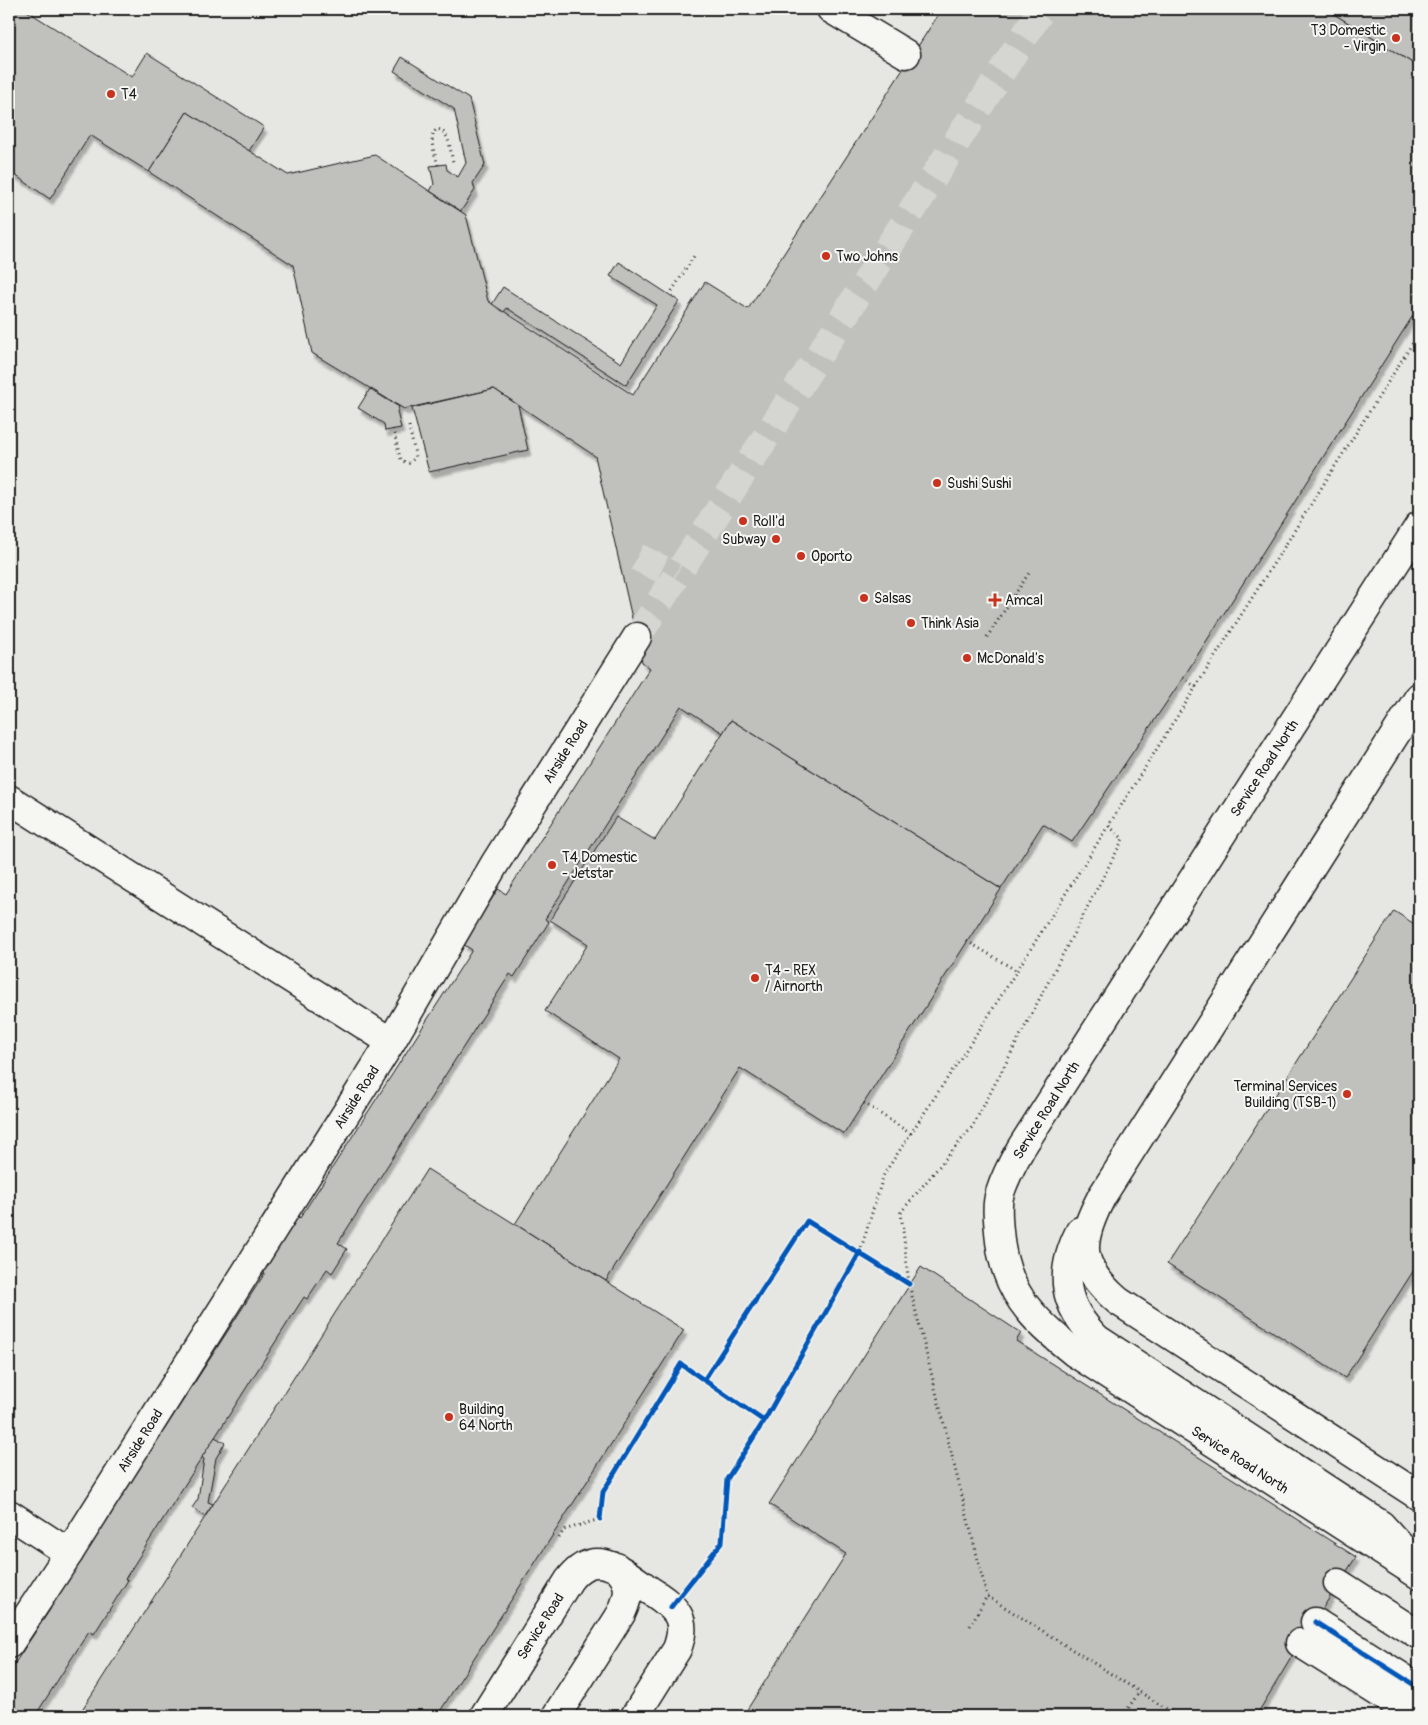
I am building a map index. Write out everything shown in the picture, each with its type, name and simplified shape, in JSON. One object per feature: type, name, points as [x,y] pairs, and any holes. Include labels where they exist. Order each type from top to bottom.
[{"type":"street","points":[[831,9],[906,54]]},
{"type":"street","name":"Service Road North","points":[[1419,526],[1021,1148],[1007,1173],[999,1195],[998,1217],[1002,1259],[1010,1280],[1021,1302],[1053,1336],[1076,1353],[1419,1575]]},
{"type":"street","name":"Airside Road","points":[[9,1644],[69,1553],[391,1042],[494,865],[637,637]]},
{"type":"street","points":[[1419,697],[1102,1196],[1076,1240],[1066,1276],[1067,1291],[1074,1311],[1083,1325],[1097,1339],[1381,1525],[1419,1566]]},
{"type":"street","points":[[9,799],[391,1042]]},
{"type":"street","points":[[1102,1196],[1086,1229],[1084,1250],[1094,1275],[1109,1293],[1126,1306],[1419,1496]]},
{"type":"street","points":[[9,1514],[69,1553]]},
{"type":"street","name":"Service Road","points":[[484,1716],[573,1575],[587,1565],[594,1563],[605,1563],[616,1567],[671,1607],[678,1616],[681,1628],[677,1649],[635,1716]]},
{"type":"street","points":[[556,1716],[621,1614],[626,1603],[629,1592],[627,1581],[616,1567]]},
{"type":"street","points":[[1338,1583],[1419,1635]]},
{"type":"street","points":[[1416,1716],[1307,1633],[1419,1688]]},
{"type":"path","points":[[438,165],[431,139],[432,134],[437,129],[444,132],[446,136],[453,162]]},
{"type":"path","points":[[672,291],[696,253]]},
{"type":"path","points":[[855,1260],[860,1252],[884,1174],[1017,971],[1419,333]]},
{"type":"path","points":[[393,430],[400,457],[402,461],[409,463],[415,454],[409,426]]},
{"type":"path","points":[[987,637],[1029,574]]},
{"type":"path","points":[[1183,678],[1196,687]]},
{"type":"path","points":[[968,940],[1017,971]]},
{"type":"path","points":[[864,1103],[911,1134]]},
{"type":"path","points":[[852,1248],[868,1258]]},
{"type":"path","points":[[901,1279],[909,1284]]},
{"type":"path","points":[[600,1519],[601,1510]]},
{"type":"path","points":[[970,1626],[988,1596]]},
{"type":"path","points":[[1123,1716],[1139,1692]]},
{"type":"shaded area","points":[[9,9],[1419,9],[1419,1716],[9,1716]]},
{"type":"building","name":"T4","points":[[9,9],[24,9],[132,77],[147,53],[264,127],[249,151],[187,112],[149,172],[90,135],[50,199],[9,171]]},
{"type":"building","name":"T4 Domestic - Jetstar","points":[[942,9],[1326,9],[1419,67],[1419,306],[1183,678],[1072,842],[1043,824],[1001,889],[731,720],[723,733],[681,706],[545,919],[549,922],[514,977],[510,974],[338,1243],[347,1249],[332,1273],[327,1269],[307,1299],[304,1297],[125,1579],[128,1580],[94,1634],[89,1631],[35,1716],[9,1716],[9,1672],[51,1608],[42,1602],[85,1553],[265,1273],[256,1268],[291,1212],[300,1218],[472,950],[463,944],[498,889],[506,894],[650,668],[642,662],[595,456],[494,389],[404,409],[312,353],[293,265],[149,172],[187,112],[288,175],[375,155],[466,215],[488,301],[633,395],[705,282],[748,309]]},
{"type":"building","name":"T3 Domestic - Virgin","points":[[1326,9],[1419,9],[1419,67]]},
{"type":"building","points":[[402,57],[469,99],[485,165],[473,183],[475,190],[461,211],[430,191],[434,184],[430,166],[446,164],[447,170],[458,177],[466,163],[454,109],[394,71]]},
{"type":"building","points":[[619,262],[679,301],[626,385],[507,308],[504,312],[492,304],[503,287],[621,363],[657,305],[610,276]]},
{"type":"building","points":[[370,389],[399,407],[397,412],[401,428],[385,431],[384,424],[358,408]]},
{"type":"building","points":[[494,389],[518,405],[528,450],[429,472],[412,408]]},
{"type":"building","name":"T4 - REX / Airnorth","points":[[731,720],[1001,889],[844,1134],[740,1068],[606,1281],[515,1224],[619,1059],[545,1011],[588,944],[550,920],[616,817],[655,840]]},
{"type":"building","name":"Terminal Services Building (TSB-1)","points":[[1394,911],[1419,927],[1419,1262],[1345,1378],[1167,1264]]},
{"type":"building","name":"Building 64 North","points":[[427,1169],[684,1330],[437,1716],[78,1716]]},
{"type":"building","points":[[921,1267],[1021,1333],[1016,1341],[1356,1557],[1300,1643],[1256,1716],[743,1716],[846,1554],[769,1504]]},
{"type":"building","points":[[215,1437],[225,1443],[216,1458],[208,1502],[213,1504],[205,1516],[192,1508],[198,1499],[204,1459],[202,1457]]},
{"type":"tunnel","points":[[637,637],[1042,9]]},
{"type":"tunnel","points":[[637,557],[676,576]]},
{"type":"cycle path","points":[[600,1519],[603,1492],[681,1364],[704,1380],[807,1221],[909,1284]]},
{"type":"cycle path","points":[[671,1607],[722,1542],[727,1479],[764,1421],[860,1252]]},
{"type":"cycle path","points":[[704,1380],[764,1421]]},
{"type":"cycle path","points":[[1315,1622],[1419,1688]]},
{"type":"place","name":"T3 Domestic - Virgin","points":[[1396,38]]},
{"type":"place","name":"T4","points":[[111,94]]},
{"type":"place","name":"Two Johns","points":[[826,256]]},
{"type":"place","name":"Sushi Sushi","points":[[937,483]]},
{"type":"place","name":"Roll'd","points":[[743,521]]},
{"type":"place","name":"Subway","points":[[776,539]]},
{"type":"place","name":"Oporto","points":[[801,556]]},
{"type":"place","name":"Salsas","points":[[864,598]]},
{"type":"place","name":"Amcal","points":[[995,600]]},
{"type":"place","name":"Think Asia","points":[[911,623]]},
{"type":"place","name":"McDonald's","points":[[967,658]]},
{"type":"place","name":"T4 Domestic - Jetstar","points":[[552,865]]},
{"type":"place","name":"T4 - REX / Airnorth","points":[[755,978]]},
{"type":"place","name":"Terminal Services Building (TSB-1)","points":[[1347,1094]]},
{"type":"place","name":"Building 64 North","points":[[449,1417]]}]
